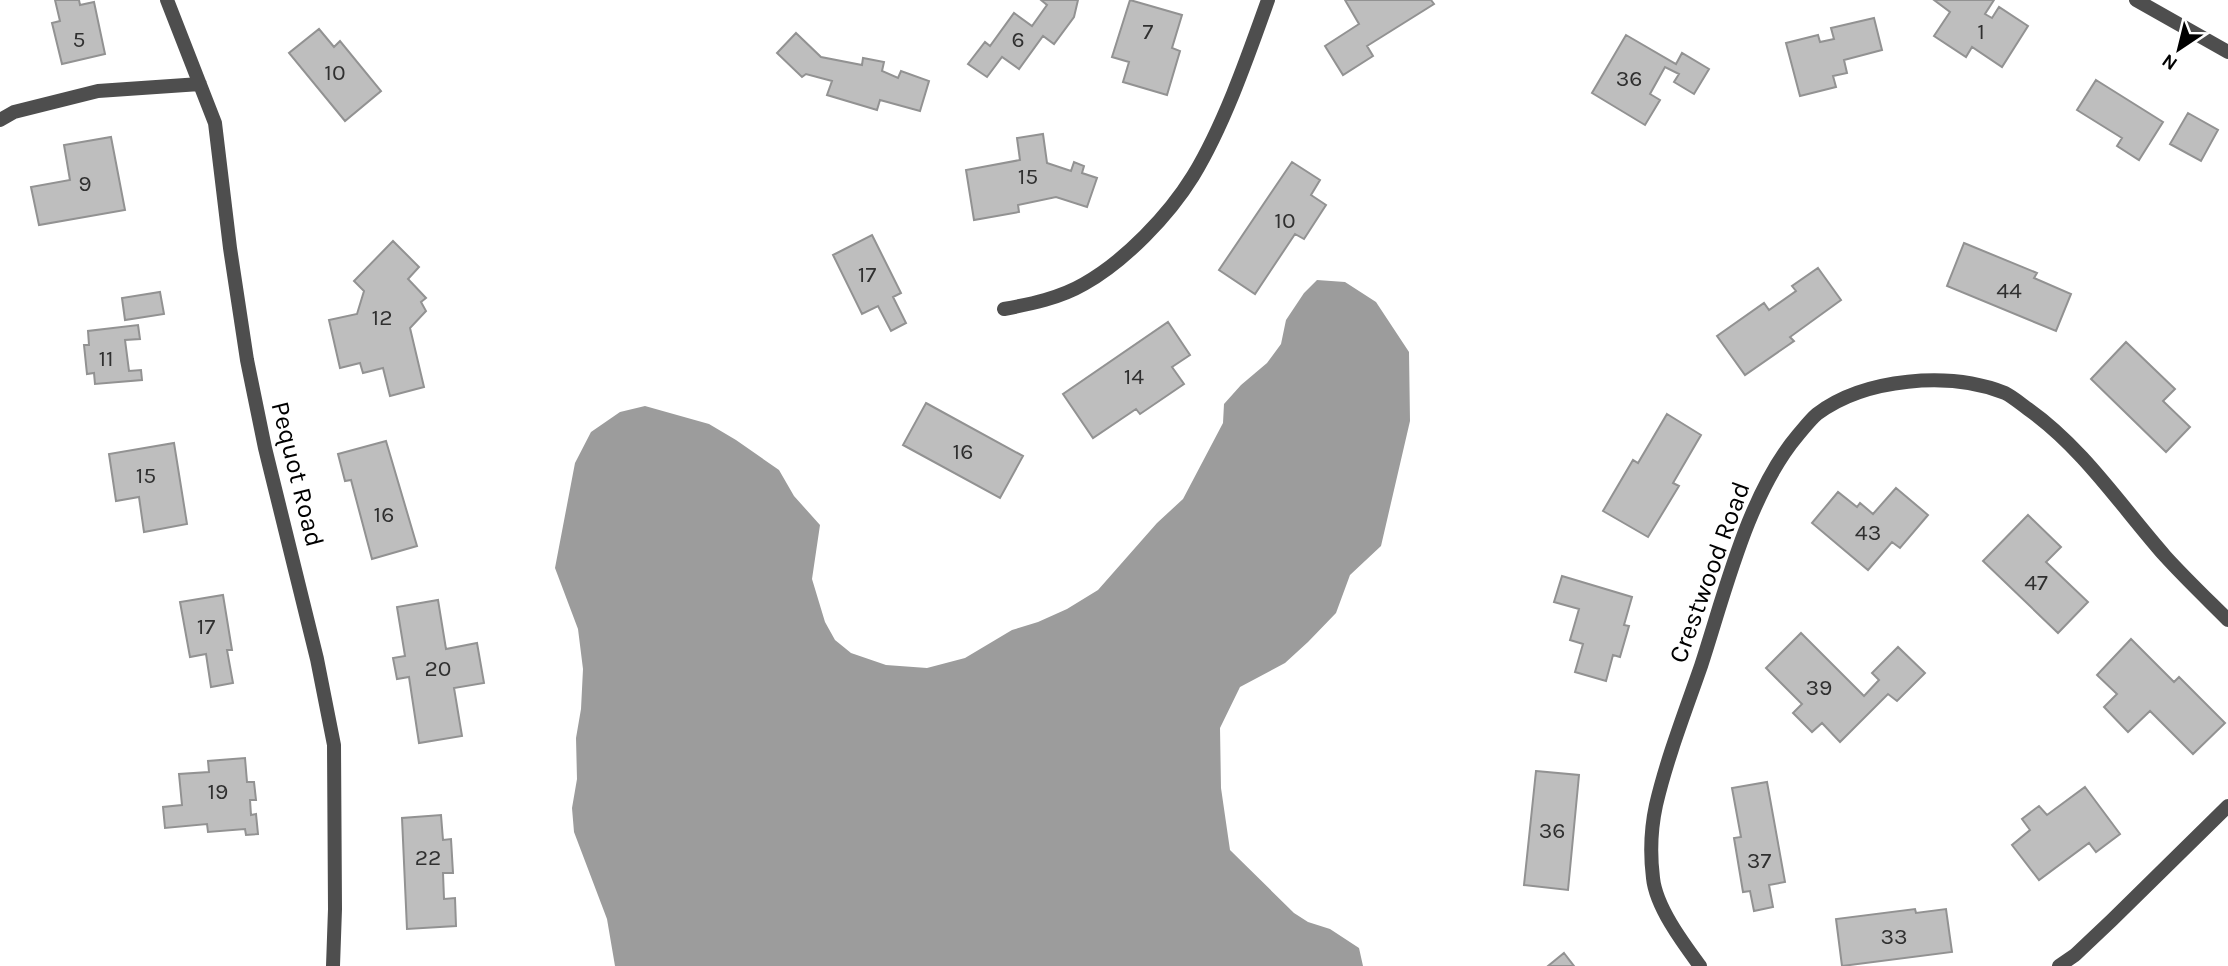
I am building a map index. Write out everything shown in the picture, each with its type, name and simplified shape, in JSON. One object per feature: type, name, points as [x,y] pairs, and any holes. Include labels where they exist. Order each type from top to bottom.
[{"type":"street","name":"Pequot Road","points":[[167,0],[215,123],[247,360],[265,449],[317,659],[334,745],[333,966]]},
{"type":"street","points":[[1004,309],[1035,304],[1084,284],[1122,256],[1160,219],[1193,176],[1210,143],[1268,0]]},
{"type":"street","points":[[2136,0],[2228,52]]},
{"type":"street","points":[[0,120],[15,112],[98,92],[200,84]]},
{"type":"street","name":"Crestwood Road","points":[[1700,966],[1685,947],[1665,912],[1653,881],[1651,843],[1656,808],[1667,765],[1747,529],[1766,484],[1787,449],[1815,415],[1848,395],[1885,385],[1927,381],[1962,383],[2006,394],[2045,421],[2091,467],[2167,558],[2228,620]]},
{"type":"street","points":[[2059,966],[2075,955],[2112,920],[2228,806]]},
{"type":"shaded area","points":[[1317,280],[1345,282],[1376,302],[1409,352],[1410,421],[1381,546],[1350,575],[1336,613],[1308,642],[1285,663],[1240,687],[1220,728],[1221,788],[1230,850],[1294,913],[1308,922],[1330,929],[1359,948],[1363,966],[615,966],[607,919],[574,832],[572,808],[577,779],[576,738],[583,669],[578,629],[555,568],[575,463],[591,432],[620,412],[645,406],[709,424],[779,470],[794,496],[820,525],[812,579],[825,622],[835,640],[851,653],[886,665],[927,668],[965,658],[1012,630],[1067,609],[1098,590],[1157,523],[1183,499],[1223,423],[1224,404],[1267,363],[1281,344],[1286,320],[1304,293]]},
{"type":"building","points":[[55,0],[79,0],[80,5],[94,2],[105,54],[62,64],[52,23],[60,21]]},
{"type":"building","points":[[1041,0],[1078,0],[1074,17],[1054,44],[1043,36],[1019,69],[1002,57],[987,77],[968,64],[985,42],[990,46],[1014,13],[1032,26],[1047,5]]},
{"type":"building","points":[[1130,0],[1182,15],[1172,48],[1180,51],[1167,95],[1123,82],[1129,62],[1112,57]]},
{"type":"building","points":[[1345,0],[1431,0],[1434,4],[1367,46],[1373,56],[1343,75],[1325,46],[1359,24]]},
{"type":"building","points":[[1934,0],[1994,0],[1985,14],[1992,18],[1999,7],[2028,26],[2002,67],[1972,47],[1966,57],[1934,36],[1950,12]]},
{"type":"building","points":[[1874,18],[1882,50],[1844,60],[1847,73],[1833,76],[1836,87],[1800,96],[1786,43],[1818,35],[1820,42],[1834,39],[1831,28]]},
{"type":"building","points":[[319,29],[334,47],[340,41],[381,91],[345,121],[289,53]]},
{"type":"building","points":[[796,33],[821,57],[862,65],[863,58],[884,62],[882,71],[898,78],[901,71],[929,81],[920,111],[880,100],[877,110],[827,95],[832,81],[806,74],[802,77],[777,53]]},
{"type":"building","points":[[1626,35],[1676,64],[1682,53],[1709,69],[1694,94],[1674,82],[1679,74],[1665,67],[1650,94],[1660,100],[1645,125],[1592,93]]},
{"type":"building","points":[[2096,80],[2163,122],[2139,160],[2117,146],[2122,138],[2077,110]]},
{"type":"building","points":[[2188,113],[2218,130],[2201,161],[2170,144]]},
{"type":"building","points":[[1043,134],[1047,163],[1071,171],[1074,162],[1084,166],[1082,173],[1097,178],[1087,207],[1056,197],[1018,205],[1019,212],[974,220],[966,170],[1020,160],[1017,138]]},
{"type":"building","points":[[111,137],[125,210],[39,225],[31,187],[70,180],[64,145]]},
{"type":"building","points":[[1292,162],[1320,180],[1311,195],[1326,205],[1304,239],[1295,234],[1255,294],[1219,270]]},
{"type":"building","points":[[872,235],[901,293],[893,297],[906,323],[891,331],[878,306],[862,314],[833,255]]},
{"type":"building","points":[[393,241],[419,267],[408,279],[426,298],[421,302],[426,311],[410,328],[424,387],[390,396],[383,368],[363,373],[360,363],[340,368],[329,320],[357,314],[364,291],[354,281]]},
{"type":"building","points":[[1964,243],[2037,273],[2034,278],[2071,294],[2056,331],[1947,286]]},
{"type":"building","points":[[1818,268],[1841,300],[1790,337],[1794,341],[1745,375],[1717,336],[1764,303],[1769,310],[1796,291],[1792,286]]},
{"type":"building","points":[[160,292],[164,314],[125,320],[122,298]]},
{"type":"building","points":[[1168,322],[1190,355],[1172,367],[1184,384],[1140,414],[1136,409],[1093,438],[1063,394]]},
{"type":"building","points":[[138,325],[140,339],[125,340],[129,371],[141,370],[142,380],[95,384],[94,373],[87,374],[84,345],[89,345],[88,331]]},
{"type":"building","points":[[2126,342],[2175,389],[2163,401],[2190,427],[2166,452],[2091,379]]},
{"type":"building","points":[[926,403],[1023,456],[1000,498],[903,445]]},
{"type":"building","points":[[1667,414],[1701,435],[1673,483],[1679,486],[1648,537],[1603,511],[1633,460],[1638,463]]},
{"type":"building","points":[[386,441],[417,546],[372,559],[351,480],[345,481],[338,454]]},
{"type":"building","points":[[174,443],[187,524],[144,532],[139,497],[116,501],[109,454]]},
{"type":"building","points":[[1896,488],[1928,515],[1900,548],[1892,542],[1868,570],[1812,523],[1838,492],[1857,507],[1860,503],[1873,514]]},
{"type":"building","points":[[2028,515],[2061,547],[2046,562],[2088,602],[2058,633],[1983,561]]},
{"type":"building","points":[[1562,576],[1632,597],[1624,625],[1629,626],[1620,657],[1613,655],[1606,681],[1575,672],[1583,644],[1570,640],[1579,609],[1554,602]]},
{"type":"building","points":[[223,595],[232,650],[227,650],[233,683],[211,687],[206,654],[190,657],[180,602]]},
{"type":"building","points":[[438,600],[446,649],[477,643],[484,683],[454,688],[462,736],[419,743],[409,677],[397,679],[393,658],[405,656],[397,607]]},
{"type":"building","points":[[1801,633],[1864,696],[1879,680],[1872,673],[1898,647],[1925,673],[1897,701],[1888,694],[1840,742],[1822,723],[1812,732],[1793,713],[1802,704],[1766,668]]},
{"type":"building","points":[[2131,639],[2174,682],[2179,677],[2225,723],[2193,754],[2150,711],[2128,732],[2104,707],[2117,694],[2097,675]]},
{"type":"building","points":[[245,758],[247,782],[254,782],[256,800],[250,800],[251,815],[256,814],[258,834],[246,835],[245,829],[208,832],[207,824],[165,828],[163,807],[182,805],[179,774],[209,772],[208,761]]},
{"type":"building","points":[[1536,771],[1579,775],[1568,890],[1524,885]]},
{"type":"building","points":[[1767,782],[1785,882],[1769,885],[1773,907],[1754,911],[1750,891],[1743,892],[1734,838],[1741,837],[1732,788]]},
{"type":"building","points":[[2085,787],[2120,834],[2096,852],[2089,843],[2039,880],[2012,845],[2030,830],[2022,819],[2039,806],[2047,815]]},
{"type":"building","points":[[441,815],[443,840],[451,839],[453,873],[443,873],[444,899],[455,898],[456,926],[407,929],[402,818]]},
{"type":"building","points":[[1915,909],[1916,913],[1946,909],[1952,952],[1842,966],[1836,919]]},
{"type":"building","points":[[1564,953],[1574,966],[1548,966]]}]
